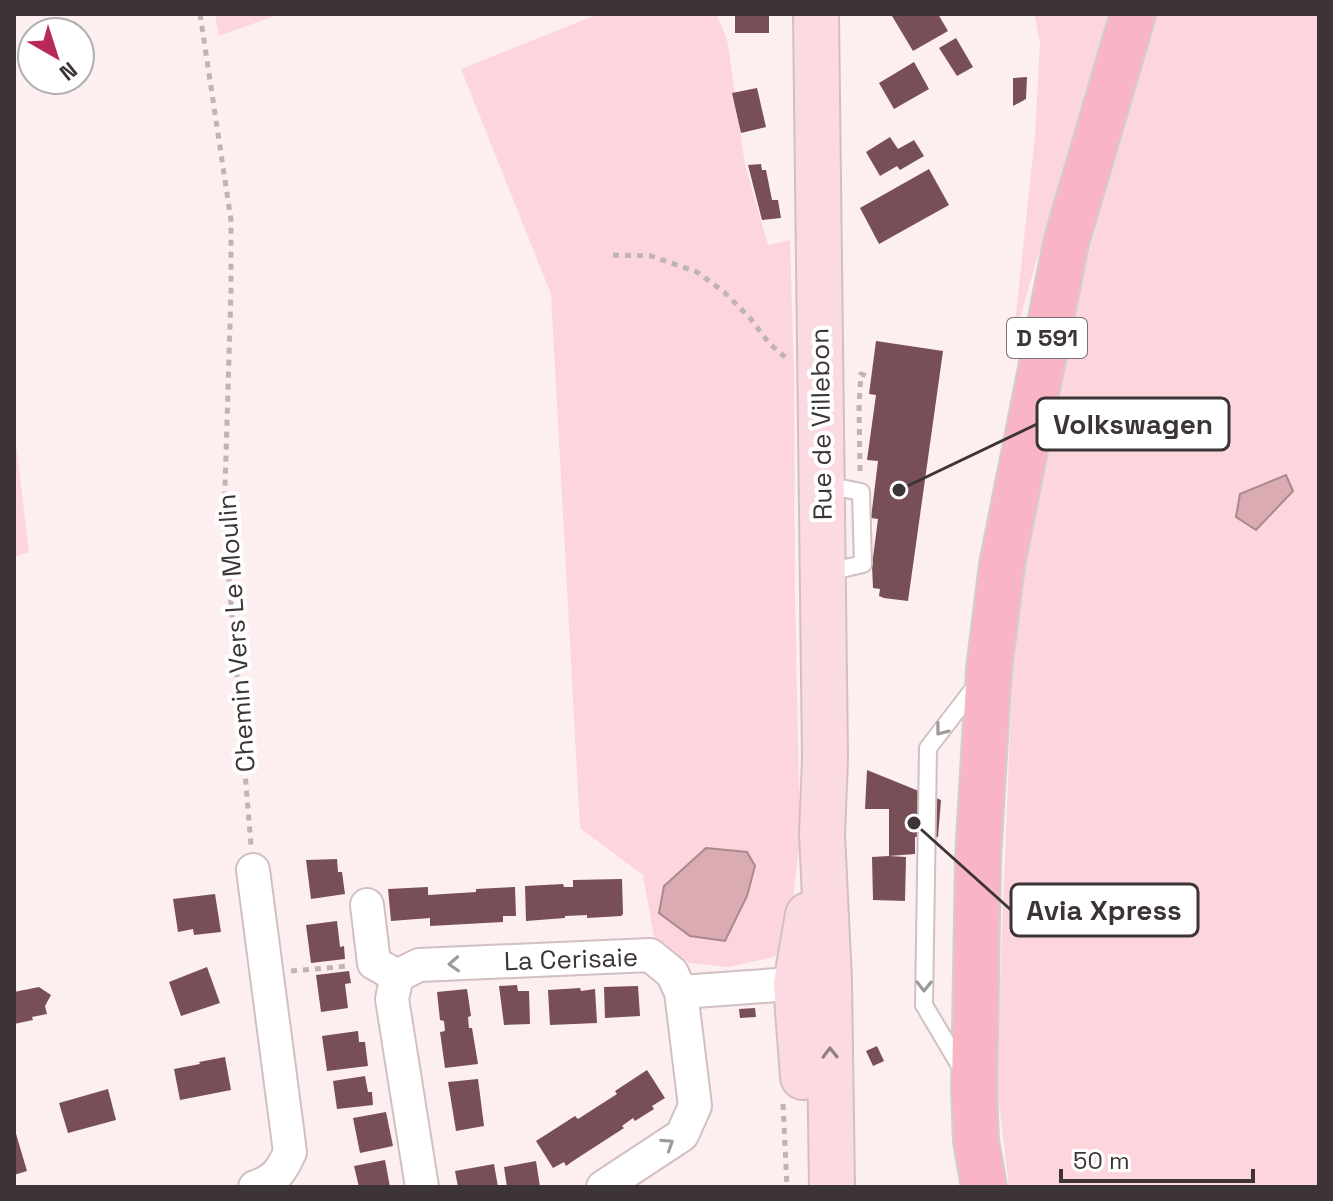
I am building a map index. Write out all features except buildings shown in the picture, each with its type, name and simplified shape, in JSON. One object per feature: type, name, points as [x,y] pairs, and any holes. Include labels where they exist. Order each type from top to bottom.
[{"type":"main road","name":"Rue de Villebon","points":[[810,1187],[813,982],[825,759],[823,571],[841,489],[821,373],[816,14]]},
{"type":"main road","name":"D 591","points":[[984,1187],[976,1141],[974,1090],[978,858],[989,669],[1002,565],[1066,243],[1133,14]]},
{"type":"main road","name":"Rue de Villebon","points":[[813,982],[832,1187]]},
{"type":"street","points":[[253,870],[290,1152],[280,1172],[255,1187]]},
{"type":"street","points":[[367,905],[392,999],[422,1187]]},
{"type":"street","name":"La Cerisaie","points":[[385,970],[419,965],[650,955],[672,973],[681,992]]},
{"type":"street","points":[[603,1187],[682,1135],[695,1106],[681,992],[813,982]]},
{"type":"path","name":"Chemin Vers Le Moulin","points":[[200,14],[231,220],[224,520],[253,870]]},
{"type":"path","points":[[613,255],[651,256],[697,272],[724,292],[789,361],[821,373]]},
{"type":"path","points":[[841,489],[859,405],[861,374],[871,377]]},
{"type":"path","points":[[267,974],[385,970]]},
{"type":"shaded area","points":[[215,14],[280,14],[219,36]]},
{"type":"shaded area","points":[[598,14],[716,14],[727,39],[745,165],[768,245],[790,240],[800,841],[788,939],[774,957],[728,967],[689,963],[654,937],[643,875],[580,828],[551,294],[461,69]]},
{"type":"shaded area","points":[[1034,14],[1108,14],[1013,342],[1035,136],[1040,43]]},
{"type":"shaded area","points":[[1156,14],[1319,14],[1319,1187],[1009,1187],[996,1079],[1015,609],[1080,284]]},
{"type":"shaded area","points":[[14,427],[29,552],[14,557]]},
{"type":"shaded area","points":[[1286,475],[1293,491],[1256,530],[1236,517],[1240,494]]},
{"type":"shaded area","points":[[706,848],[747,852],[755,866],[747,896],[725,941],[690,936],[659,913],[664,886]]},
{"type":"place","name":"Volkswagen","points":[[899,490]]},
{"type":"place","name":"Avia Xpress","points":[[914,823]]}]
